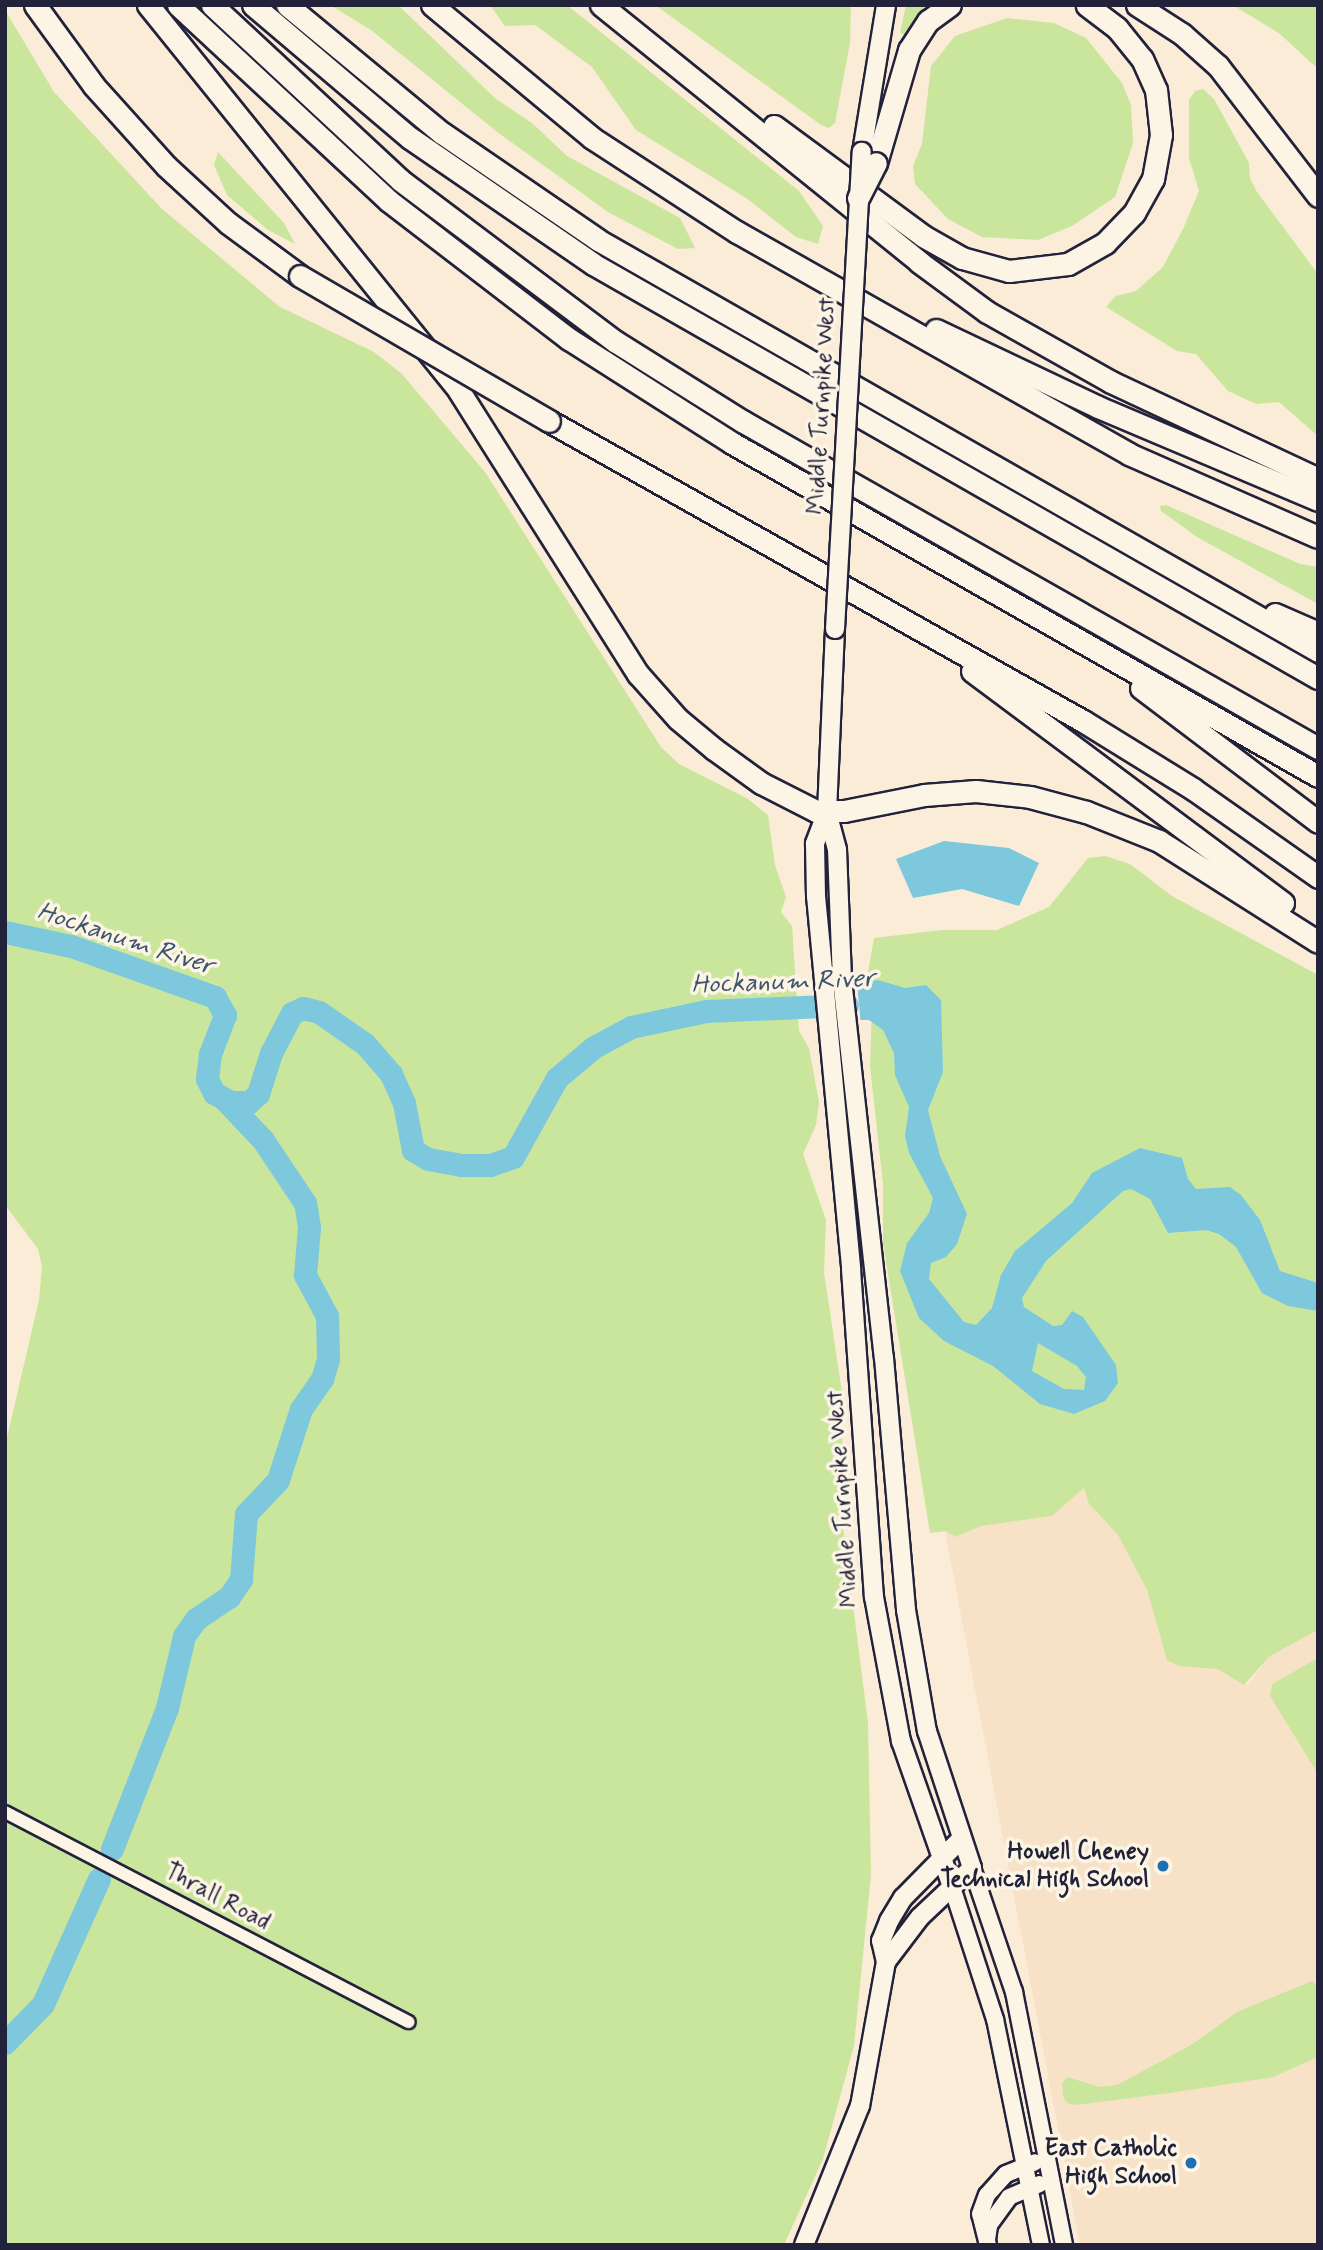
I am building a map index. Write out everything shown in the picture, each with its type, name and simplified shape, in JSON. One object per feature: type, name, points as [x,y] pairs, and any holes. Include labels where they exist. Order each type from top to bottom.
[{"type":"highway","points":[[35,5],[94,86],[157,157],[228,223],[300,276],[549,421],[1139,755],[1318,877]]},
{"type":"highway","points":[[148,5],[459,391],[598,616],[651,690],[696,735],[749,775],[796,803],[827,812],[963,791],[1002,793],[1066,806],[1159,841],[1318,942]]},
{"type":"highway","points":[[178,5],[351,169],[538,317],[704,426],[1318,776]]},
{"type":"highway","points":[[212,5],[400,180],[615,342],[742,421],[1318,748]]},
{"type":"highway","points":[[254,5],[410,138],[603,270],[1318,678]]},
{"type":"highway","points":[[287,5],[442,133],[598,240],[1318,651]]},
{"type":"highway","points":[[432,5],[512,76],[611,152],[822,280],[1129,454],[1318,537]]},
{"type":"highway","points":[[601,5],[638,32],[898,246],[987,312],[1100,377],[1318,479]]},
{"type":"highway","points":[[858,198],[869,158],[909,50],[923,27],[950,5]]},
{"type":"highway","points":[[638,32],[674,51],[934,243],[985,267],[1034,271],[1078,260],[1117,232],[1147,193],[1158,160],[1161,121],[1152,78],[1117,28],[1087,5]]},
{"type":"highway","points":[[1137,5],[1182,34],[1218,66],[1318,196]]},
{"type":"highway","points":[[822,280],[868,293],[1046,383],[1318,500]]},
{"type":"highway","points":[[1223,597],[1318,633]]},
{"type":"highway","points":[[875,606],[991,685],[1318,929]]},
{"type":"highway","points":[[1116,661],[1159,703],[1236,756],[1318,821]]},
{"type":"main road","points":[[869,158],[887,5]]},
{"type":"main road","name":"Middle Turnpike West","points":[[858,198],[827,812],[815,850],[838,1033],[867,1208],[912,1656],[930,1742],[1012,1984],[1064,2245]]},
{"type":"main road","name":"Middle Turnpike West","points":[[838,1033],[845,1209],[877,1620],[901,1741],[991,2003],[1041,2245]]},
{"type":"main road","points":[[845,1209],[867,1208]]},
{"type":"main road","points":[[804,2245],[860,2106],[886,1962],[881,1941],[891,1915],[961,1839]]},
{"type":"main road","points":[[886,1962],[901,1947],[916,1921],[972,1868]]},
{"type":"main road","points":[[988,2242],[980,2214],[987,2195],[1000,2179],[1025,2165],[1047,2159]]},
{"type":"main road","points":[[988,2242],[997,2210],[1010,2196],[1052,2181]]},
{"type":"street","name":"Thrall Road","points":[[5,1812],[409,2022]]},
{"type":"shaded area","name":"Howell Cheney Technical High School","points":[[1084,1488],[1096,1512],[1118,1535],[1147,1590],[1167,1660],[1218,1669],[1248,1685],[1270,1656],[1318,1630],[1318,2245],[1080,2245],[945,1531],[1052,1516]]},
{"type":"green space","points":[[330,5],[398,5],[496,99],[532,123],[567,156],[680,218],[695,248],[678,249],[608,212],[496,131],[371,30]]},
{"type":"green space","points":[[490,5],[567,5],[799,191],[823,226],[818,244],[796,237],[746,198],[636,130],[592,67],[535,25],[505,26]]},
{"type":"green space","points":[[655,5],[851,5],[850,43],[835,123],[829,128],[821,125]]},
{"type":"green space","points":[[906,5],[937,5],[904,35],[900,33]]},
{"type":"green space","points":[[1233,5],[1318,5],[1318,69],[1280,34]]},
{"type":"green space","points":[[5,10],[54,92],[162,209],[280,307],[374,352],[402,374],[485,472],[661,747],[679,764],[748,799],[768,815],[775,865],[786,897],[781,912],[792,926],[799,1031],[809,1048],[819,1102],[816,1125],[803,1154],[826,1220],[824,1272],[842,1393],[843,1526],[868,1723],[871,1875],[854,2046],[823,2159],[784,2245],[5,2245],[5,1446],[39,1300],[42,1266],[38,1249],[5,1205]]},
{"type":"green space","points":[[1007,18],[1054,23],[1086,38],[1122,83],[1131,105],[1133,143],[1115,197],[1072,226],[1038,240],[982,237],[948,219],[915,184],[913,166],[922,144],[931,66],[955,36]]},
{"type":"green space","points":[[1203,89],[1214,99],[1249,163],[1250,178],[1257,192],[1318,274],[1318,436],[1279,402],[1256,404],[1228,391],[1196,354],[1177,351],[1106,307],[1116,296],[1136,291],[1163,267],[1183,229],[1199,191],[1189,158],[1189,100],[1195,91]]},
{"type":"green space","points":[[218,152],[284,223],[295,244],[268,230],[227,195],[214,165]]},
{"type":"green space","points":[[1166,505],[1300,564],[1318,567],[1318,604],[1197,537],[1161,511],[1160,506]]},
{"type":"green space","points":[[1105,856],[1130,864],[1172,896],[1318,975],[1318,1630],[1270,1656],[1244,1685],[1218,1669],[1179,1666],[1167,1660],[1147,1590],[1118,1535],[1089,1504],[1084,1488],[1052,1516],[981,1526],[955,1537],[946,1531],[930,1533],[883,1243],[883,1184],[870,1066],[873,980],[868,972],[874,938],[942,930],[997,930],[1049,907],[1088,858]]},
{"type":"green space","points":[[1318,1658],[1318,1774],[1270,1696],[1272,1684]]},
{"type":"green space","points":[[1312,1981],[1318,1986],[1318,2057],[1273,2077],[1177,2092],[1076,2105],[1067,2103],[1063,2096],[1062,2084],[1067,2077],[1100,2087],[1117,2085],[1191,2045],[1237,2012]]},
{"type":"water","points":[[944,841],[1009,848],[1039,863],[1019,906],[962,889],[913,898],[896,859]]},
{"type":"water","points":[[878,980],[905,988],[926,985],[941,1000],[943,1072],[928,1110],[940,1156],[967,1214],[957,1244],[946,1257],[931,1263],[929,1279],[964,1322],[976,1325],[992,1308],[1001,1275],[1015,1251],[1072,1203],[1092,1173],[1140,1148],[1182,1158],[1188,1179],[1196,1189],[1230,1187],[1241,1195],[1260,1220],[1280,1271],[1318,1283],[1318,1311],[1288,1306],[1262,1293],[1236,1247],[1219,1234],[1206,1230],[1168,1233],[1150,1199],[1131,1189],[1123,1191],[1046,1261],[1022,1298],[1024,1307],[1053,1326],[1062,1325],[1072,1311],[1083,1317],[1116,1365],[1118,1383],[1105,1401],[1074,1414],[1040,1404],[993,1366],[944,1341],[919,1318],[900,1271],[907,1243],[929,1213],[933,1198],[909,1153],[905,1136],[909,1107],[895,1075],[894,1053],[883,1030],[869,1020],[847,1020],[843,987]],"holes":[[[1038,1343],[1077,1366],[1086,1377],[1084,1390],[1064,1389],[1032,1371]]]},
{"type":"pier","points":[[857,983],[861,1025],[845,1023],[843,984]]},
{"type":"waterway","name":"Hockanum River","points":[[5,932],[71,946],[215,997],[225,1015],[210,1054],[207,1079],[214,1093],[231,1102],[249,1102],[258,1094],[271,1053],[292,1013],[303,1008],[319,1012],[365,1044],[391,1074],[404,1103],[413,1150],[428,1159],[462,1165],[490,1165],[513,1157],[557,1078],[594,1047],[631,1027],[706,1011],[847,1005]]},
{"type":"waterway","points":[[112,1849],[167,1708],[184,1636],[196,1619],[229,1597],[241,1579],[246,1514],[278,1480],[301,1409],[322,1379],[328,1359],[327,1316],[305,1275],[309,1227],[305,1203],[263,1140],[225,1100]]},
{"type":"waterway","points":[[5,2043],[43,2004],[99,1879]]},
{"type":"place","name":"Howell Cheney Technical High School","points":[[1163,1866]]},
{"type":"place","name":"East Catholic High School","points":[[1191,2163]]}]
